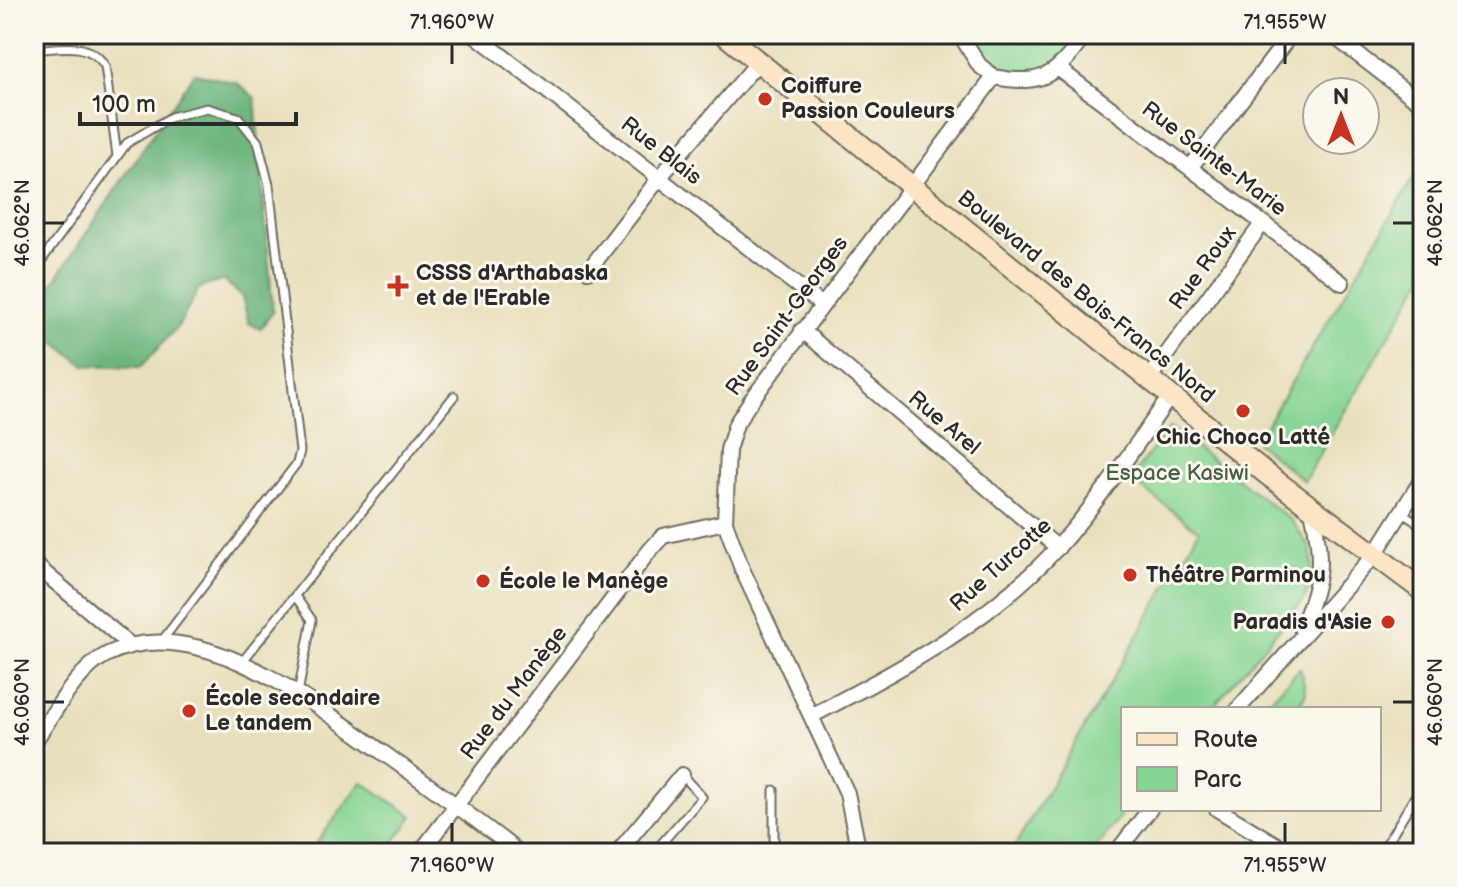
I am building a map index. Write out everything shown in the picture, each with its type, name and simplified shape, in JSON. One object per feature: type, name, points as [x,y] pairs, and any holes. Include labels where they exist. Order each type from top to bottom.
[{"type":"street","name":"Rue Blais","points":[[474,34],[821,304]]},
{"type":"street","name":"Boulevard des Bois-Francs Nord","points":[[724,34],[1268,475],[1421,585]]},
{"type":"street","points":[[960,34],[973,57],[994,77],[1039,80],[1059,69],[1086,34]]},
{"type":"street","points":[[1190,168],[1291,34]]},
{"type":"street","points":[[1331,34],[1423,105]]},
{"type":"street","points":[[588,271],[660,177],[759,61]]},
{"type":"street","name":"Rue Sainte-Marie","points":[[1059,69],[1342,283]]},
{"type":"street","name":"Rue Saint-Georges","points":[[859,853],[847,793],[742,569],[725,522],[725,472],[736,424],[821,304],[994,77]]},
{"type":"street","name":"Rue Roux","points":[[1150,377],[1262,224]]},
{"type":"street","name":"Rue Arel","points":[[802,330],[1058,548]]},
{"type":"street","name":"Rue Turcotte","points":[[813,715],[915,661],[974,622],[1058,548],[1171,395]]},
{"type":"street","points":[[1240,707],[1375,554],[1423,478]]},
{"type":"street","points":[[1297,639],[1320,583],[1321,555],[1311,505]]},
{"type":"street","name":"Rue du Manège","points":[[420,853],[663,536],[725,522]]},
{"type":"street","points":[[34,564],[130,645]]},
{"type":"street","points":[[34,742],[88,670],[106,655],[130,645],[161,642],[206,650],[241,664],[298,695],[458,804],[519,853]]},
{"type":"street","points":[[617,853],[682,775]]},
{"type":"street","points":[[1116,853],[1148,811]]},
{"type":"street","points":[[1223,811],[1290,853]]},
{"type":"lane","points":[[34,50],[81,47],[98,55],[105,66],[117,156]]},
{"type":"lane","points":[[34,271],[127,143],[171,117],[207,108],[238,117],[258,142],[269,185],[300,451],[297,463],[161,642]]},
{"type":"lane","points":[[241,664],[454,396]]},
{"type":"lane","points":[[1410,441],[1421,442],[1423,424]]},
{"type":"lane","points":[[1402,513],[1423,526]]},
{"type":"lane","points":[[295,596],[312,620],[298,695]]},
{"type":"lane","points":[[653,853],[702,797],[682,775]]},
{"type":"lane","points":[[1381,853],[1423,783]]},
{"type":"lane","points":[[774,790],[774,853]]},
{"type":"green space","points":[[960,34],[1086,34],[1059,69],[994,77]]},
{"type":"green space","points":[[194,73],[237,83],[255,98],[273,312],[260,329],[249,323],[242,297],[224,280],[199,288],[179,325],[141,367],[84,365],[34,326],[34,311]]},
{"type":"green space","points":[[1423,162],[1423,278],[1304,481],[1256,442]]},
{"type":"green space","name":"Espace Kasiwi","points":[[1170,427],[1292,521],[1310,548],[1311,584],[1303,601],[1213,707],[1121,707],[1121,811],[1124,811],[1092,853],[1011,853],[1199,531],[1130,479]]},
{"type":"green space","points":[[1300,668],[1306,693],[1298,707],[1264,707]]},
{"type":"green space","points":[[362,782],[413,816],[386,853],[309,853]]},
{"type":"place","name":"Coiffure Passion Couleurs","points":[[765,99]]},
{"type":"place","name":"CSSS d'Arthabaska et de l'Erable","points":[[398,286]]},
{"type":"place","name":"Chic Choco Latté","points":[[1243,411]]},
{"type":"place","name":"Théâtre Parminou","points":[[1130,575]]},
{"type":"place","name":"École le Manège","points":[[483,581]]},
{"type":"place","name":"Paradis d'Asie","points":[[1388,622]]},
{"type":"place","name":"École secondaire Le tandem","points":[[189,711]]}]
